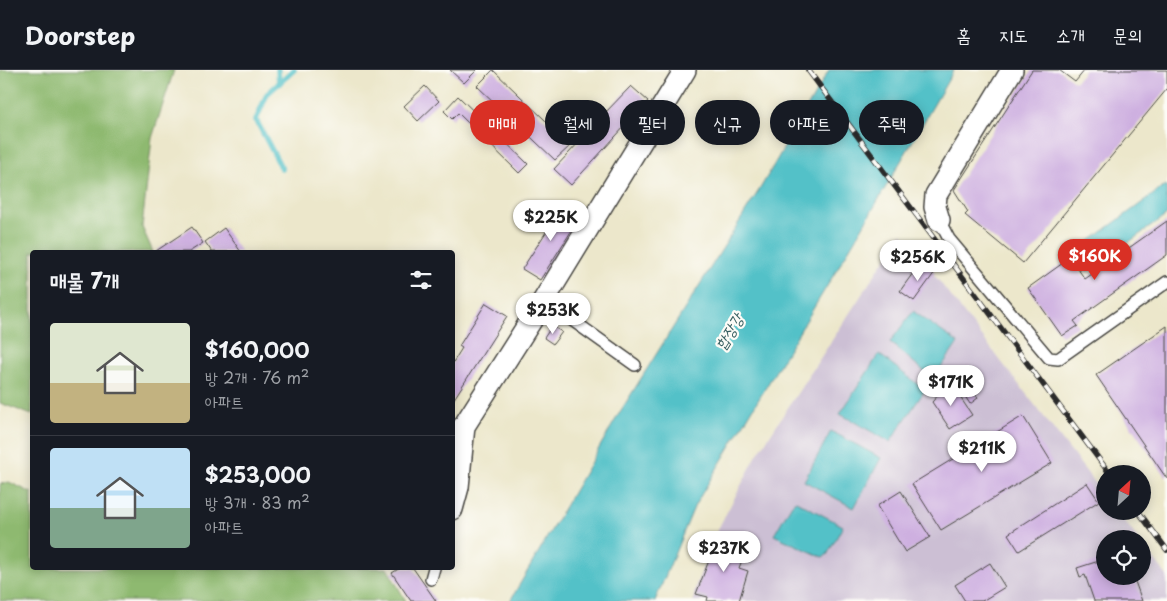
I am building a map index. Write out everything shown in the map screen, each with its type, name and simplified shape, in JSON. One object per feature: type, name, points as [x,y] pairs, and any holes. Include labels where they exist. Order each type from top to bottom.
[{"type":"street","points":[[455,498],[458,487],[458,432],[544,300],[685,70]]},
{"type":"street","points":[[939,220],[935,207],[936,196],[1012,70]]},
{"type":"lane","points":[[939,220],[949,238],[1049,358],[1058,359],[1167,282]]},
{"type":"lane","points":[[544,300],[635,364]]},
{"type":"shaded area","points":[[902,233],[1096,484],[1096,520],[1124,520],[1131,530],[1096,530],[1096,585],[1151,585],[1151,555],[1167,576],[1167,601],[693,601],[696,585],[717,531],[757,455]]},
{"type":"green space","points":[[0,70],[174,70],[152,138],[142,227],[152,250],[30,250],[30,414],[0,403]]},
{"type":"green space","points":[[9,482],[30,492],[30,570],[388,570],[406,601],[0,601],[0,484]]},
{"type":"water","name":"합장강","points":[[829,70],[954,70],[924,121],[924,100],[859,100],[859,145],[910,145],[695,505],[655,601],[510,601],[620,412],[785,145],[849,145],[849,100],[812,100]]},
{"type":"water","points":[[1166,185],[1167,215],[1087,272],[1073,253]]},
{"type":"water","points":[[913,311],[958,343],[933,379],[890,342]]},
{"type":"water","points":[[879,354],[925,390],[890,442],[840,414]]},
{"type":"water","points":[[831,431],[881,458],[854,508],[804,481]]},
{"type":"water","points":[[796,501],[843,526],[827,555],[822,557],[774,535],[792,504]]},
{"type":"building","points":[[450,70],[477,70],[464,83]]},
{"type":"building","points":[[493,70],[524,100],[492,100],[477,86]]},
{"type":"building","points":[[1032,70],[1059,70],[1075,82],[1085,70],[1167,70],[1167,89],[1023,263],[965,215],[968,212],[954,190]]},
{"type":"building","points":[[425,86],[439,101],[418,121],[404,106]]},
{"type":"building","points":[[631,86],[647,100],[620,100],[620,132],[610,142],[610,108]]},
{"type":"building","points":[[458,96],[470,108],[470,125],[458,113],[452,119],[444,111]]},
{"type":"building","points":[[535,110],[545,120],[545,145],[571,145],[555,160],[535,141]]},
{"type":"building","points":[[491,145],[508,145],[528,164],[519,173]]},
{"type":"building","points":[[576,145],[608,145],[571,185],[554,169]]},
{"type":"building","points":[[558,205],[579,219],[540,280],[522,269],[552,223],[548,221]]},
{"type":"building","points":[[1167,221],[1167,255],[1074,321],[1078,326],[1062,336],[1028,288],[1070,258],[1085,279]]},
{"type":"building","points":[[192,227],[203,243],[192,250],[158,250]]},
{"type":"building","points":[[224,228],[240,250],[211,250],[205,242]]},
{"type":"building","points":[[921,262],[935,272],[914,301],[900,291]]},
{"type":"building","points":[[486,303],[507,316],[455,397],[455,359],[462,348],[459,346]]},
{"type":"building","points":[[552,326],[562,332],[553,344],[544,338]]},
{"type":"building","points":[[1167,326],[1167,479],[1096,375]]},
{"type":"building","points":[[965,379],[978,398],[970,404],[957,384]]},
{"type":"building","points":[[950,382],[972,415],[950,429],[932,402]]},
{"type":"building","points":[[1023,416],[1052,463],[941,530],[912,484]]},
{"type":"building","points":[[1087,483],[1096,496],[1096,503],[1019,551],[1008,534]]},
{"type":"building","points":[[901,491],[930,537],[905,552],[877,506]]},
{"type":"building","points":[[718,537],[747,547],[739,568],[748,571],[739,601],[707,601],[708,597],[696,594]]},
{"type":"building","points":[[1096,562],[1096,585],[1136,585],[1142,601],[1094,601],[1085,575],[1080,577],[1077,568]]},
{"type":"building","points":[[990,563],[1005,587],[982,601],[965,601],[955,585]]},
{"type":"building","points":[[397,570],[414,570],[436,601],[411,601],[392,573]]},
{"type":"waterway","points":[[278,70],[279,84]]},
{"type":"waterway","points":[[282,169],[256,120],[267,94],[294,70]]},
{"type":"railway","points":[[808,70],[1103,465]]},
{"type":"railway","points":[[1145,520],[1167,550]]}]
